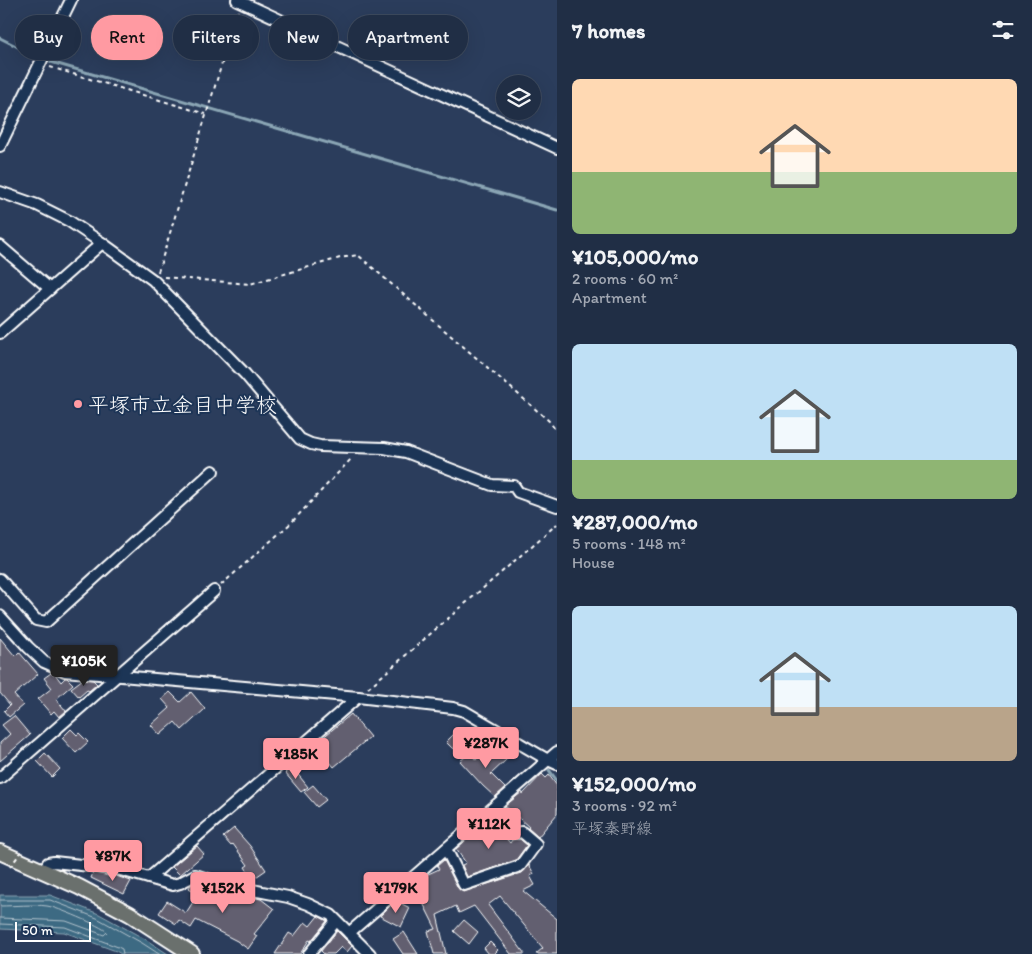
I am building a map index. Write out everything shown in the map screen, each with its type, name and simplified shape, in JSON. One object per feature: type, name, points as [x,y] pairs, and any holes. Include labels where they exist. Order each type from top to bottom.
[{"type":"main road","points":[[4,857],[79,887],[130,914],[192,954]]},
{"type":"street","points":[[0,146],[72,0]]},
{"type":"street","points":[[239,1],[557,148]]},
{"type":"street","points":[[0,192],[37,204],[69,221],[154,280],[245,374],[300,439],[320,446],[384,448],[406,452],[492,485],[514,486],[518,492],[557,506]]},
{"type":"street","points":[[0,333],[102,243]]},
{"type":"street","points":[[0,246],[50,289]]},
{"type":"street","points":[[0,580],[36,620],[46,622],[213,470]]},
{"type":"street","points":[[0,778],[214,591]]},
{"type":"street","points":[[0,616],[44,662],[65,671],[358,697],[453,708],[464,711],[552,762]]},
{"type":"street","points":[[149,878],[358,697]]},
{"type":"street","points":[[349,933],[496,805],[552,762],[557,752]]},
{"type":"street","points":[[446,848],[464,885],[520,866],[536,844],[522,832],[510,833],[496,805]]},
{"type":"street","points":[[43,871],[48,863],[54,862],[117,869],[172,885],[195,875],[226,885],[288,897],[331,915],[370,954]]},
{"type":"street","points":[[309,954],[336,921]]},
{"type":"path","points":[[239,1],[207,113],[156,277],[250,284],[340,258],[358,255],[550,420],[557,432]]},
{"type":"path","points":[[41,64],[207,113]]},
{"type":"path","points":[[214,591],[291,523],[355,455],[358,447]]},
{"type":"path","points":[[358,697],[557,524]]},
{"type":"path","points":[[4,857],[21,852]]},
{"type":"water","points":[[0,895],[50,895],[99,914],[168,954],[121,954],[64,932],[0,929]]},
{"type":"building","points":[[0,638],[15,656],[19,652],[38,674],[14,695],[23,705],[9,717],[4,711],[10,705],[0,693]]},
{"type":"building","points":[[51,673],[55,674],[61,682],[67,678],[73,684],[56,699],[66,711],[59,717],[54,711],[51,714],[38,699],[52,688],[44,678]]},
{"type":"building","points":[[83,679],[93,680],[97,684],[79,697],[71,688]]},
{"type":"building","points":[[170,692],[180,702],[191,692],[205,709],[182,730],[175,722],[160,735],[151,725],[170,708],[162,699]]},
{"type":"building","points":[[351,714],[370,737],[334,767],[324,755],[311,766],[302,755]]},
{"type":"building","points":[[14,716],[30,735],[0,761],[0,743],[10,734],[2,725]]},
{"type":"building","points":[[71,729],[77,735],[79,733],[88,742],[76,753],[62,738]]},
{"type":"building","points":[[456,732],[463,739],[453,749],[446,742]]},
{"type":"building","points":[[490,746],[494,750],[496,748],[507,759],[491,774],[505,788],[495,797],[460,761],[470,753],[476,760]]},
{"type":"building","points":[[45,753],[60,769],[52,777],[37,761]]},
{"type":"building","points":[[292,767],[308,787],[301,792],[285,773]]},
{"type":"building","points":[[542,774],[546,778],[549,775],[557,786],[557,814],[538,837],[505,806],[522,792],[523,794]]},
{"type":"building","points":[[313,785],[326,800],[317,807],[304,792]]},
{"type":"building","points":[[495,819],[510,843],[512,840],[520,839],[527,845],[516,860],[467,877],[462,865],[466,863],[456,849],[482,826]]},
{"type":"building","points":[[234,828],[250,846],[266,870],[253,879],[245,867],[248,865],[233,844],[231,846],[223,837]]},
{"type":"building","points":[[197,846],[204,854],[180,875],[172,867]]},
{"type":"building","points":[[444,860],[458,888],[463,892],[522,873],[529,865],[534,874],[530,876],[535,885],[523,891],[557,919],[557,954],[536,954],[543,948],[500,896],[488,905],[525,954],[511,954],[474,906],[459,913],[456,906],[437,915],[446,954],[434,954],[428,931],[436,929],[418,893],[416,896],[412,887],[426,875],[439,869],[437,866]]},
{"type":"building","points":[[93,873],[110,877],[111,875],[116,876],[131,881],[124,894],[91,878]]},
{"type":"building","points":[[196,882],[205,887],[212,887],[228,898],[232,893],[241,895],[246,899],[249,896],[261,899],[274,909],[254,934],[257,936],[248,949],[237,941],[196,920],[191,928],[179,920],[176,924],[159,913],[167,901],[186,913],[198,894],[189,888]]},
{"type":"building","points":[[398,902],[410,908],[401,927],[380,916],[391,905],[395,907]]},
{"type":"building","points":[[318,916],[327,921],[311,941],[309,940],[300,954],[275,954],[289,933],[294,936],[305,922],[310,926]]},
{"type":"building","points":[[464,920],[478,932],[469,944],[454,931]]},
{"type":"building","points":[[337,931],[352,946],[347,952],[341,947],[334,954],[324,954],[321,951]]},
{"type":"building","points":[[404,932],[418,954],[403,954],[393,939]]},
{"type":"building","points":[[490,942],[498,950],[494,954],[489,954],[484,948]]},
{"type":"waterway","points":[[0,38],[15,46]]},
{"type":"waterway","points":[[51,62],[557,210]]},
{"type":"waterway","points":[[549,770],[557,781]]},
{"type":"place","name":"平塚市立金目中学校","points":[[78,404]]}]
